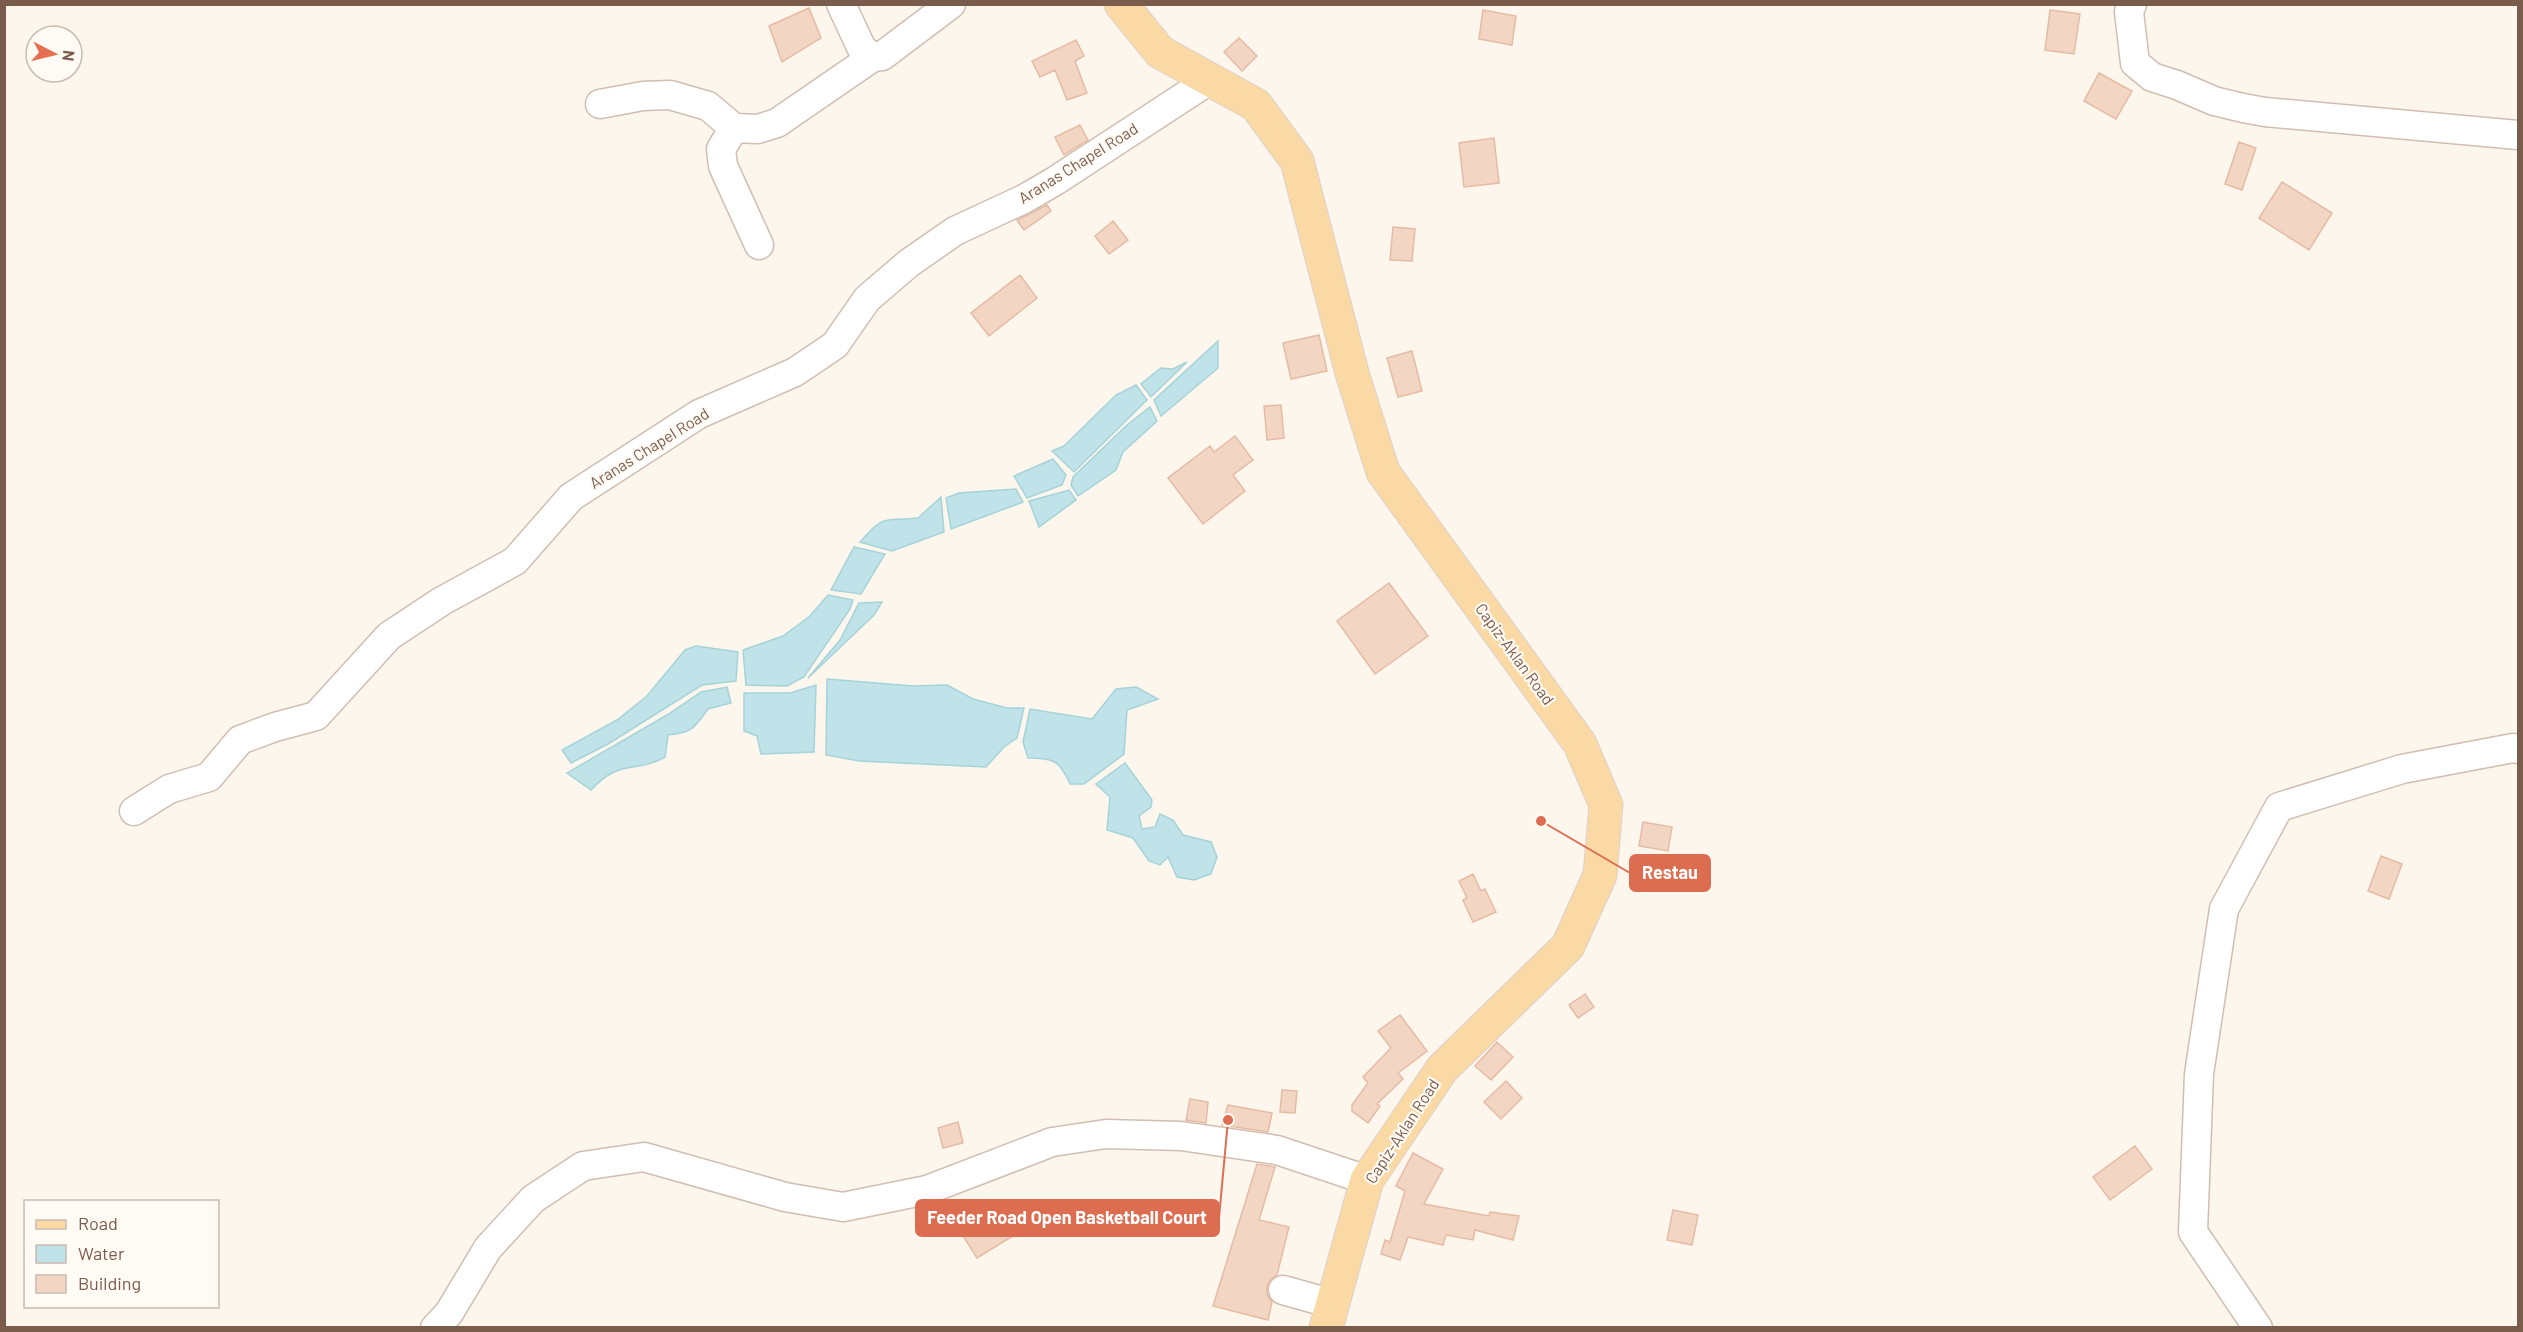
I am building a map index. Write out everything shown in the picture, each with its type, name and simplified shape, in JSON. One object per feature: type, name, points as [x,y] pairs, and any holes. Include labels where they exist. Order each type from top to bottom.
[{"type":"main road","name":"Capiz-Aklan Road","points":[[1121,4],[1160,52],[1256,105],[1297,161],[1352,373],[1383,472],[1580,744],[1606,805],[1600,875],[1568,946],[1442,1069],[1367,1180],[1330,1316]]},
{"type":"street","points":[[841,4],[862,49],[873,57]]},
{"type":"street","points":[[600,104],[643,96],[670,95],[708,106],[734,128],[758,129],[777,123],[873,57],[882,56],[951,4]]},
{"type":"street","points":[[2129,7],[2135,63],[2152,77],[2214,101],[2265,112],[2518,135]]},
{"type":"street","name":"Aranas Chapel Road","points":[[134,811],[169,789],[209,777],[240,740],[274,727],[316,717],[389,636],[442,601],[515,561],[572,497],[699,414],[795,372],[835,345],[867,299],[909,263],[955,231],[1024,199],[1055,181],[1211,79]]},
{"type":"street","points":[[734,128],[722,149],[723,166],[759,246]]},
{"type":"street","points":[[2258,1328],[2193,1232],[2199,1074],[2224,909],[2279,807],[2402,769],[2513,748],[2518,749]]},
{"type":"street","points":[[435,1328],[449,1313],[488,1248],[533,1199],[583,1166],[644,1157],[785,1197],[843,1207],[927,1190],[1052,1142],[1106,1134],[1181,1136],[1277,1150],[1367,1180]]},
{"type":"street","points":[[1283,1290],[1330,1316]]},
{"type":"water","points":[[1218,341],[1218,368],[1161,416],[1154,400]]},
{"type":"water","points":[[1187,362],[1151,397],[1141,384],[1161,368],[1173,369]]},
{"type":"water","points":[[1136,385],[1147,400],[1074,472],[1052,451],[1064,446],[1116,395]]},
{"type":"water","points":[[1150,407],[1157,421],[1123,452],[1116,470],[1078,496],[1071,485],[1073,477],[1127,425]]},
{"type":"water","points":[[1053,459],[1066,475],[1062,485],[1027,498],[1014,476]]},
{"type":"water","points":[[1016,489],[1023,502],[951,529],[946,498],[959,493]]},
{"type":"water","points":[[1069,490],[1076,500],[1039,527],[1029,501]]},
{"type":"water","points":[[941,497],[944,532],[892,551],[860,542],[880,523],[918,518]]},
{"type":"water","points":[[854,547],[885,554],[861,594],[831,590]]},
{"type":"water","points":[[828,595],[853,600],[850,609],[804,677],[787,686],[746,685],[743,650],[783,636],[810,616]]},
{"type":"water","points":[[882,602],[874,615],[808,678],[840,640],[859,603]]},
{"type":"water","points":[[696,646],[738,652],[736,681],[702,685],[608,744],[571,763],[562,750],[617,720],[647,696],[685,650]]},
{"type":"water","points":[[827,679],[913,686],[947,685],[973,699],[1007,708],[1024,708],[1017,738],[1004,747],[986,767],[859,761],[826,755]]},
{"type":"water","points":[[816,685],[814,752],[761,754],[757,736],[744,731],[744,693],[790,693]]},
{"type":"water","points":[[727,687],[731,703],[708,709],[696,725],[688,731],[668,735],[665,757],[645,765],[619,770],[601,780],[591,790],[567,773],[667,715],[701,692]]},
{"type":"water","points":[[1136,687],[1158,699],[1127,710],[1124,754],[1084,784],[1070,784],[1063,770],[1055,762],[1028,758],[1023,742],[1030,709],[1092,719],[1116,689]]},
{"type":"water","points":[[1125,763],[1152,800],[1151,807],[1139,816],[1142,829],[1155,827],[1160,814],[1173,820],[1183,835],[1211,842],[1217,857],[1211,874],[1194,880],[1177,877],[1168,857],[1160,865],[1149,861],[1133,838],[1107,830],[1110,797],[1096,784]]},
{"type":"building","points":[[809,8],[821,38],[782,62],[769,26]]},
{"type":"building","points":[[1483,10],[1516,16],[1512,45],[1479,39]]},
{"type":"building","points":[[2050,10],[2080,14],[2074,54],[2045,50]]},
{"type":"building","points":[[1239,38],[1257,56],[1242,71],[1224,52]]},
{"type":"building","points":[[1076,40],[1084,56],[1075,61],[1087,93],[1067,100],[1055,70],[1040,77],[1032,61]]},
{"type":"building","points":[[2099,73],[2132,91],[2116,119],[2084,101]]},
{"type":"building","points":[[1080,125],[1088,140],[1064,155],[1055,137]]},
{"type":"building","points":[[1494,138],[1499,183],[1464,187],[1459,143]]},
{"type":"building","points":[[2239,142],[2256,148],[2242,190],[2225,184]]},
{"type":"building","points":[[2282,182],[2332,213],[2309,250],[2259,218]]},
{"type":"building","points":[[1047,205],[1051,211],[1024,230],[1017,220]]},
{"type":"building","points":[[1113,221],[1128,240],[1109,254],[1095,236]]},
{"type":"building","points":[[1393,227],[1415,229],[1412,261],[1390,260]]},
{"type":"building","points":[[1020,275],[1037,298],[989,336],[971,313]]},
{"type":"building","points":[[1319,335],[1327,371],[1291,379],[1283,343]]},
{"type":"building","points":[[1412,351],[1422,391],[1398,397],[1387,358]]},
{"type":"building","points":[[1281,405],[1284,438],[1267,440],[1264,406]]},
{"type":"building","points":[[1235,436],[1253,460],[1233,475],[1245,491],[1203,524],[1168,478],[1210,446],[1214,452]]},
{"type":"building","points":[[1389,583],[1428,636],[1375,674],[1337,621]]},
{"type":"building","points":[[1643,822],[1672,827],[1668,851],[1639,846]]},
{"type":"building","points":[[2381,856],[2402,864],[2389,899],[2368,891]]},
{"type":"building","points":[[1473,874],[1481,891],[1485,889],[1496,912],[1473,922],[1463,900],[1467,898],[1459,881]]},
{"type":"building","points":[[1585,994],[1594,1007],[1578,1018],[1569,1005]]},
{"type":"building","points":[[1400,1015],[1427,1051],[1398,1073],[1403,1079],[1377,1104],[1380,1106],[1368,1123],[1352,1111],[1352,1105],[1368,1083],[1363,1077],[1391,1048],[1378,1031]]},
{"type":"building","points":[[1497,1042],[1513,1057],[1491,1080],[1475,1066]]},
{"type":"building","points":[[1506,1081],[1522,1098],[1501,1119],[1484,1102]]},
{"type":"building","points":[[1282,1090],[1297,1091],[1295,1113],[1280,1112]]},
{"type":"building","points":[[1190,1099],[1208,1102],[1206,1123],[1186,1120]]},
{"type":"building","points":[[1228,1105],[1272,1113],[1268,1132],[1222,1125]]},
{"type":"building","points":[[958,1122],[963,1143],[943,1148],[938,1128]]},
{"type":"building","points":[[2135,1146],[2152,1169],[2110,1200],[2093,1177]]},
{"type":"building","points":[[1413,1153],[1443,1169],[1424,1204],[1489,1216],[1490,1212],[1519,1216],[1513,1240],[1475,1230],[1473,1240],[1446,1235],[1443,1245],[1408,1237],[1400,1260],[1381,1254],[1385,1240],[1390,1242],[1405,1191],[1396,1186]]},
{"type":"building","points":[[1257,1164],[1275,1167],[1259,1220],[1289,1227],[1277,1275],[1267,1286],[1267,1295],[1272,1302],[1268,1320],[1213,1306]]},
{"type":"building","points":[[1000,1201],[1016,1228],[1016,1234],[977,1258],[962,1234],[968,1231],[962,1221],[993,1202],[994,1205]]},
{"type":"building","points":[[1673,1210],[1698,1215],[1692,1245],[1667,1240]]},
{"type":"place","name":"Restau","points":[[1541,821]]},
{"type":"place","name":"Feeder Road Open Basketball Court","points":[[1228,1120]]}]
